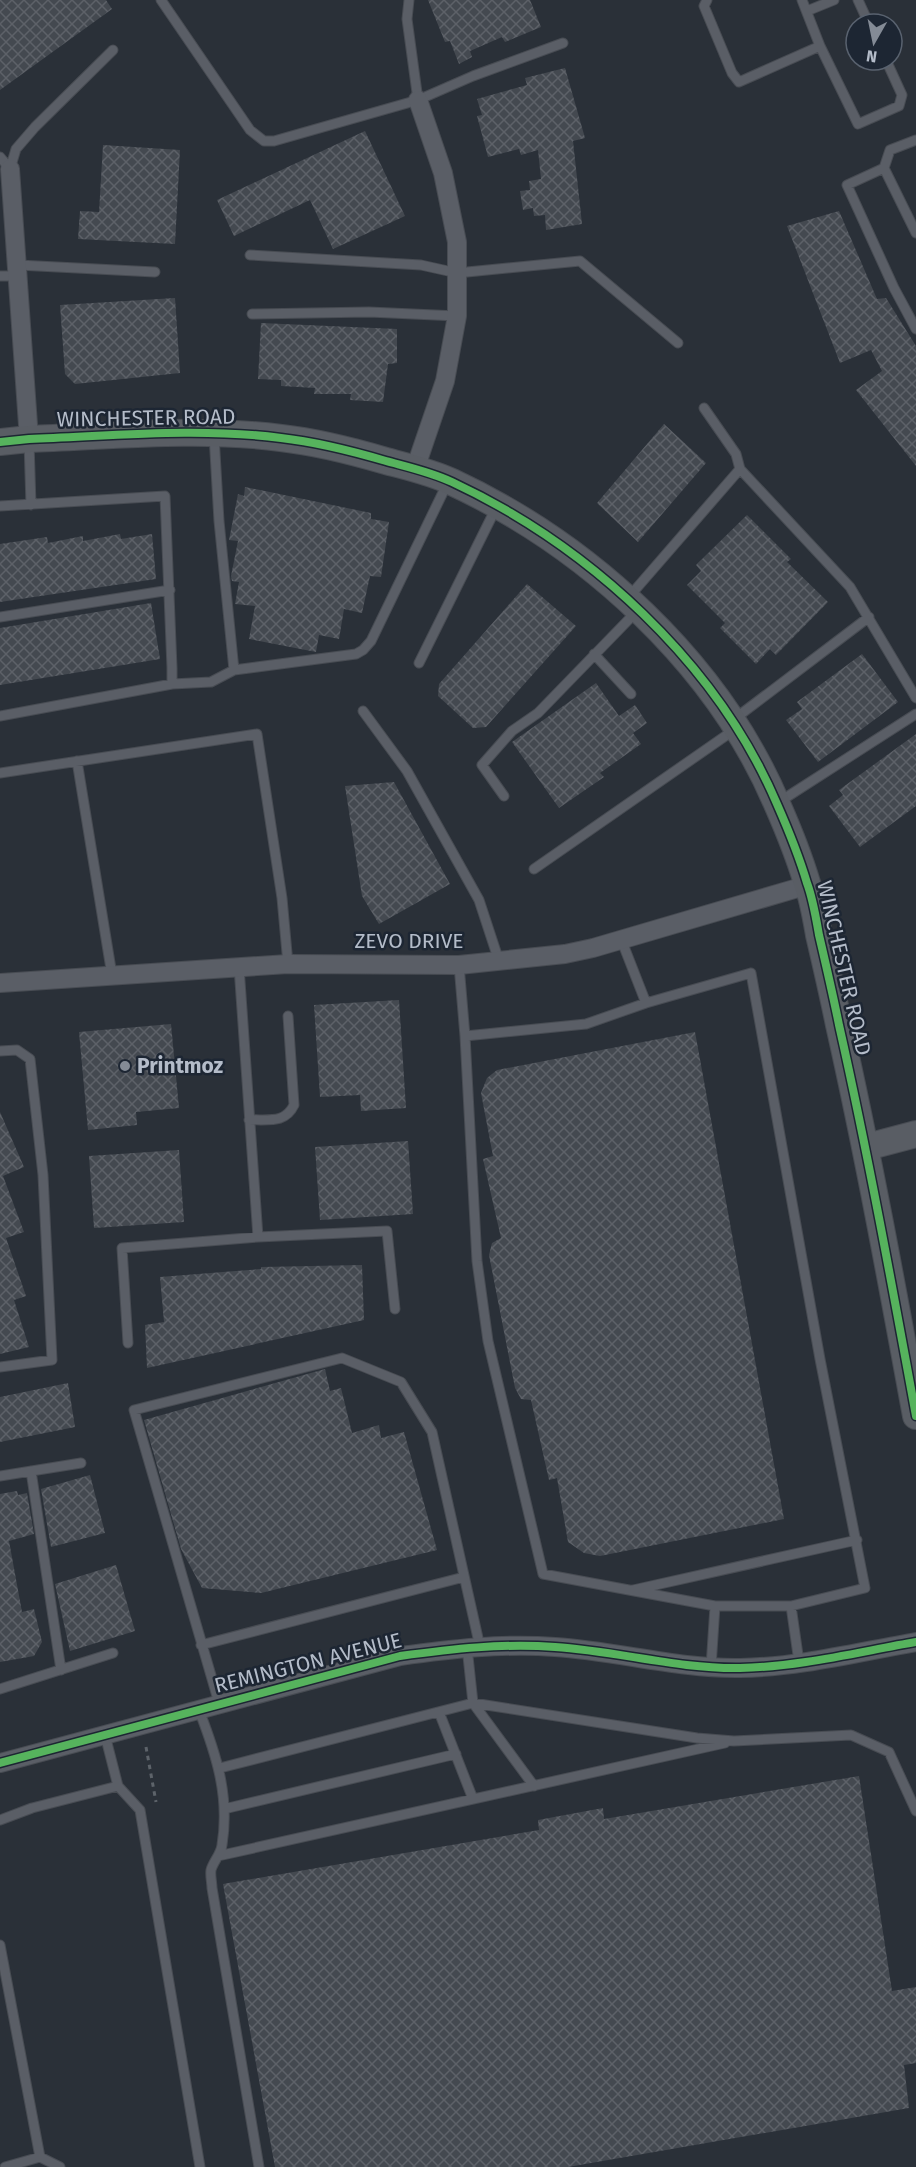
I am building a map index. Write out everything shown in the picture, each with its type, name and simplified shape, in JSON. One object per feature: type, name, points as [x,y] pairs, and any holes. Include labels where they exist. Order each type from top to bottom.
[{"type":"street","points":[[415,469],[445,381],[457,316],[457,242],[443,173],[418,100]]},
{"type":"street","points":[[3,166],[18,270],[29,439]]},
{"type":"street","name":"WINCHESTER ROAD","points":[[0,442],[237,432],[341,448],[415,469],[449,480],[497,505],[556,541],[594,569],[633,604],[672,644],[705,684],[759,766],[777,803],[808,885],[867,1147],[916,1416]]},
{"type":"street","name":"ZEVO DRIVE","points":[[0,983],[288,964],[459,964],[565,954],[593,948],[808,885]]},
{"type":"street","points":[[867,1147],[916,1134]]},
{"type":"street","name":"REMINGTON AVENUE","points":[[0,1762],[400,1656],[474,1647],[554,1647],[653,1661],[711,1666],[769,1667],[916,1642]]},
{"type":"lane","points":[[161,0],[250,130],[264,141],[274,141],[418,100],[472,76],[563,43]]},
{"type":"lane","points":[[409,0],[407,19],[418,100]]},
{"type":"lane","points":[[707,0],[704,6],[732,72],[740,82],[820,46]]},
{"type":"lane","points":[[802,0],[820,46],[858,124],[899,106],[902,95],[891,72]]},
{"type":"lane","points":[[807,11],[834,0]]},
{"type":"lane","points":[[3,166],[35,127],[113,50]]},
{"type":"lane","points":[[916,140],[890,150],[884,168],[916,233]]},
{"type":"lane","points":[[884,168],[847,185],[894,288],[916,329]]},
{"type":"lane","points":[[250,255],[421,266],[457,273],[580,261],[678,343]]},
{"type":"lane","points":[[0,276],[18,270],[155,272]]},
{"type":"lane","points":[[252,314],[369,312],[457,316]]},
{"type":"lane","points":[[704,408],[736,454],[741,469],[850,587],[916,698]]},
{"type":"lane","points":[[214,432],[219,521],[234,670]]},
{"type":"lane","points":[[29,439],[31,505]]},
{"type":"lane","points":[[504,796],[482,765],[512,731],[538,713],[594,654],[741,469]]},
{"type":"lane","points":[[0,716],[172,684],[211,682],[234,670],[356,654],[371,641],[449,480]]},
{"type":"lane","points":[[0,506],[165,496],[172,684]]},
{"type":"lane","points":[[419,663],[497,505]]},
{"type":"lane","points":[[0,617],[170,590]]},
{"type":"lane","points":[[534,869],[734,725],[868,617]]},
{"type":"lane","points":[[594,654],[632,694]]},
{"type":"lane","points":[[363,711],[407,771],[479,900],[499,961]]},
{"type":"lane","points":[[777,803],[916,714]]},
{"type":"lane","points":[[0,773],[257,734],[282,898],[288,964]]},
{"type":"lane","points":[[77,761],[112,975]]},
{"type":"lane","points":[[621,939],[646,1003]]},
{"type":"lane","points":[[459,964],[477,1261],[488,1341],[543,1574],[715,1606],[791,1606],[865,1588],[819,1359],[751,973],[646,1003],[586,1024],[465,1036]]},
{"type":"lane","points":[[239,967],[258,1237]]},
{"type":"lane","points":[[249,1120],[283,1118],[290,1114],[294,1106],[288,1016]]},
{"type":"lane","points":[[0,1050],[17,1050],[30,1059],[43,1175],[52,1360],[0,1367]]},
{"type":"lane","points":[[128,1343],[122,1248],[258,1237],[387,1231],[395,1309]]},
{"type":"lane","points":[[219,1703],[134,1410],[342,1358],[401,1382],[432,1432],[464,1577],[474,1647],[473,1703],[534,1786]]},
{"type":"lane","points":[[0,1476],[81,1463]]},
{"type":"lane","points":[[31,1471],[61,1670]]},
{"type":"lane","points":[[628,1591],[857,1540]]},
{"type":"lane","points":[[201,1645],[464,1577]]},
{"type":"lane","points":[[711,1666],[715,1606]]},
{"type":"lane","points":[[791,1606],[799,1662]]},
{"type":"lane","points":[[0,1689],[113,1653]]},
{"type":"lane","points":[[220,1768],[473,1703],[697,1738],[734,1741],[851,1735],[889,1752],[916,1811]]},
{"type":"lane","points":[[199,1710],[220,1768],[223,1784],[222,1847],[211,1869],[212,1888],[259,2167]]},
{"type":"lane","points":[[439,1712],[474,1799]]},
{"type":"lane","points":[[105,1735],[118,1786],[140,1810],[200,2167]]},
{"type":"lane","points":[[218,1856],[734,1741]]},
{"type":"lane","points":[[224,1809],[456,1754]]},
{"type":"lane","points":[[0,1820],[32,1808],[118,1786]]},
{"type":"lane","points":[[0,1945],[40,2157]]},
{"type":"lane","points":[[6,2167],[40,2157],[60,2167]]},
{"type":"path","points":[[146,1747],[156,1802]]},
{"type":"building","points":[[0,0],[106,0],[112,9],[0,90]]},
{"type":"building","points":[[428,0],[530,0],[541,27],[505,42],[502,37],[470,51],[472,57],[459,64],[450,41],[445,42]]},
{"type":"building","points":[[565,68],[585,138],[573,141],[582,224],[546,230],[545,215],[534,216],[533,208],[523,210],[520,191],[530,190],[529,181],[541,179],[538,150],[521,155],[519,149],[488,157],[477,116],[482,115],[477,99],[527,85],[525,78]]},
{"type":"building","points":[[365,131],[405,216],[333,249],[310,200],[234,236],[217,200]]},
{"type":"building","points":[[103,145],[180,150],[175,244],[78,239],[80,211],[99,212]]},
{"type":"building","points":[[839,211],[877,299],[886,298],[916,346],[916,466],[856,390],[882,371],[871,350],[840,363],[787,226]]},
{"type":"building","points":[[175,298],[180,373],[75,384],[65,374],[60,305]]},
{"type":"building","points":[[261,323],[397,329],[397,363],[388,364],[383,402],[350,400],[351,394],[314,394],[315,388],[281,386],[281,380],[258,379]]},
{"type":"building","points":[[664,424],[706,463],[638,542],[597,503]]},
{"type":"building","points":[[245,487],[371,513],[371,519],[389,522],[381,577],[370,576],[362,613],[344,609],[339,639],[319,635],[316,652],[249,639],[255,606],[235,604],[239,582],[232,581],[231,576],[238,541],[229,540],[238,494],[244,496]]},
{"type":"building","points":[[747,515],[791,559],[787,562],[828,602],[776,655],[770,649],[756,664],[720,628],[725,623],[687,585],[701,571],[696,565]]},
{"type":"building","points":[[120,534],[121,539],[152,534],[156,579],[0,602],[0,544],[47,537],[48,543],[83,536],[83,541]]},
{"type":"building","points":[[527,584],[576,626],[486,727],[473,728],[438,696],[439,684]]},
{"type":"building","points":[[151,603],[160,659],[0,685],[0,628]]},
{"type":"building","points":[[862,654],[898,702],[818,762],[786,720],[802,709],[797,702]]},
{"type":"building","points":[[596,683],[619,716],[635,705],[647,723],[633,733],[641,744],[600,773],[604,777],[559,808],[512,742]]},
{"type":"building","points":[[916,734],[916,806],[860,847],[829,806],[843,795],[839,790]]},
{"type":"building","points":[[394,782],[450,884],[379,924],[362,896],[345,786]]},
{"type":"building","points":[[399,1000],[406,1108],[361,1111],[360,1095],[320,1097],[314,1005]]},
{"type":"building","points":[[171,1024],[179,1108],[136,1112],[137,1125],[88,1130],[79,1032]]},
{"type":"building","points":[[695,1032],[784,1519],[600,1556],[584,1553],[568,1542],[557,1478],[549,1480],[531,1400],[521,1399],[515,1388],[489,1255],[492,1243],[501,1238],[483,1159],[493,1156],[481,1093],[487,1078],[497,1070]]},
{"type":"building","points":[[0,1112],[24,1167],[3,1176],[24,1232],[6,1238],[26,1296],[14,1300],[29,1347],[0,1354]]},
{"type":"building","points":[[408,1141],[413,1214],[320,1220],[315,1147]]},
{"type":"building","points":[[179,1150],[184,1222],[94,1228],[89,1156]]},
{"type":"building","points":[[362,1265],[364,1320],[147,1368],[145,1325],[164,1322],[160,1277],[261,1269],[261,1267]]},
{"type":"building","points":[[325,1369],[330,1391],[341,1388],[352,1433],[379,1425],[381,1438],[404,1432],[437,1550],[261,1593],[202,1588],[181,1549],[144,1420]]},
{"type":"building","points":[[68,1383],[75,1427],[0,1442],[0,1397]]},
{"type":"building","points":[[90,1475],[105,1533],[51,1547],[41,1489]]},
{"type":"building","points":[[17,1491],[18,1495],[27,1493],[34,1534],[9,1541],[22,1612],[34,1609],[42,1642],[34,1656],[0,1662],[0,1494]]},
{"type":"building","points":[[116,1565],[135,1631],[70,1651],[55,1584]]},
{"type":"building","points":[[859,1776],[892,1991],[916,1987],[916,2063],[904,2065],[909,2108],[568,2167],[275,2167],[223,1884],[539,1830],[538,1820],[603,1808],[604,1819]]},
{"type":"cycle path","points":[[0,442],[155,433],[250,435],[321,444],[428,473],[452,482],[503,508],[552,539],[599,575],[643,614],[684,657],[720,703],[751,752],[777,804],[809,889],[860,1122],[916,1416]]},
{"type":"cycle path","points":[[0,1763],[400,1656],[419,1653],[477,1647],[536,1646],[578,1649],[694,1666],[740,1668],[806,1662],[916,1642]]},
{"type":"place","name":"Printmoz","points":[[125,1066]]}]
